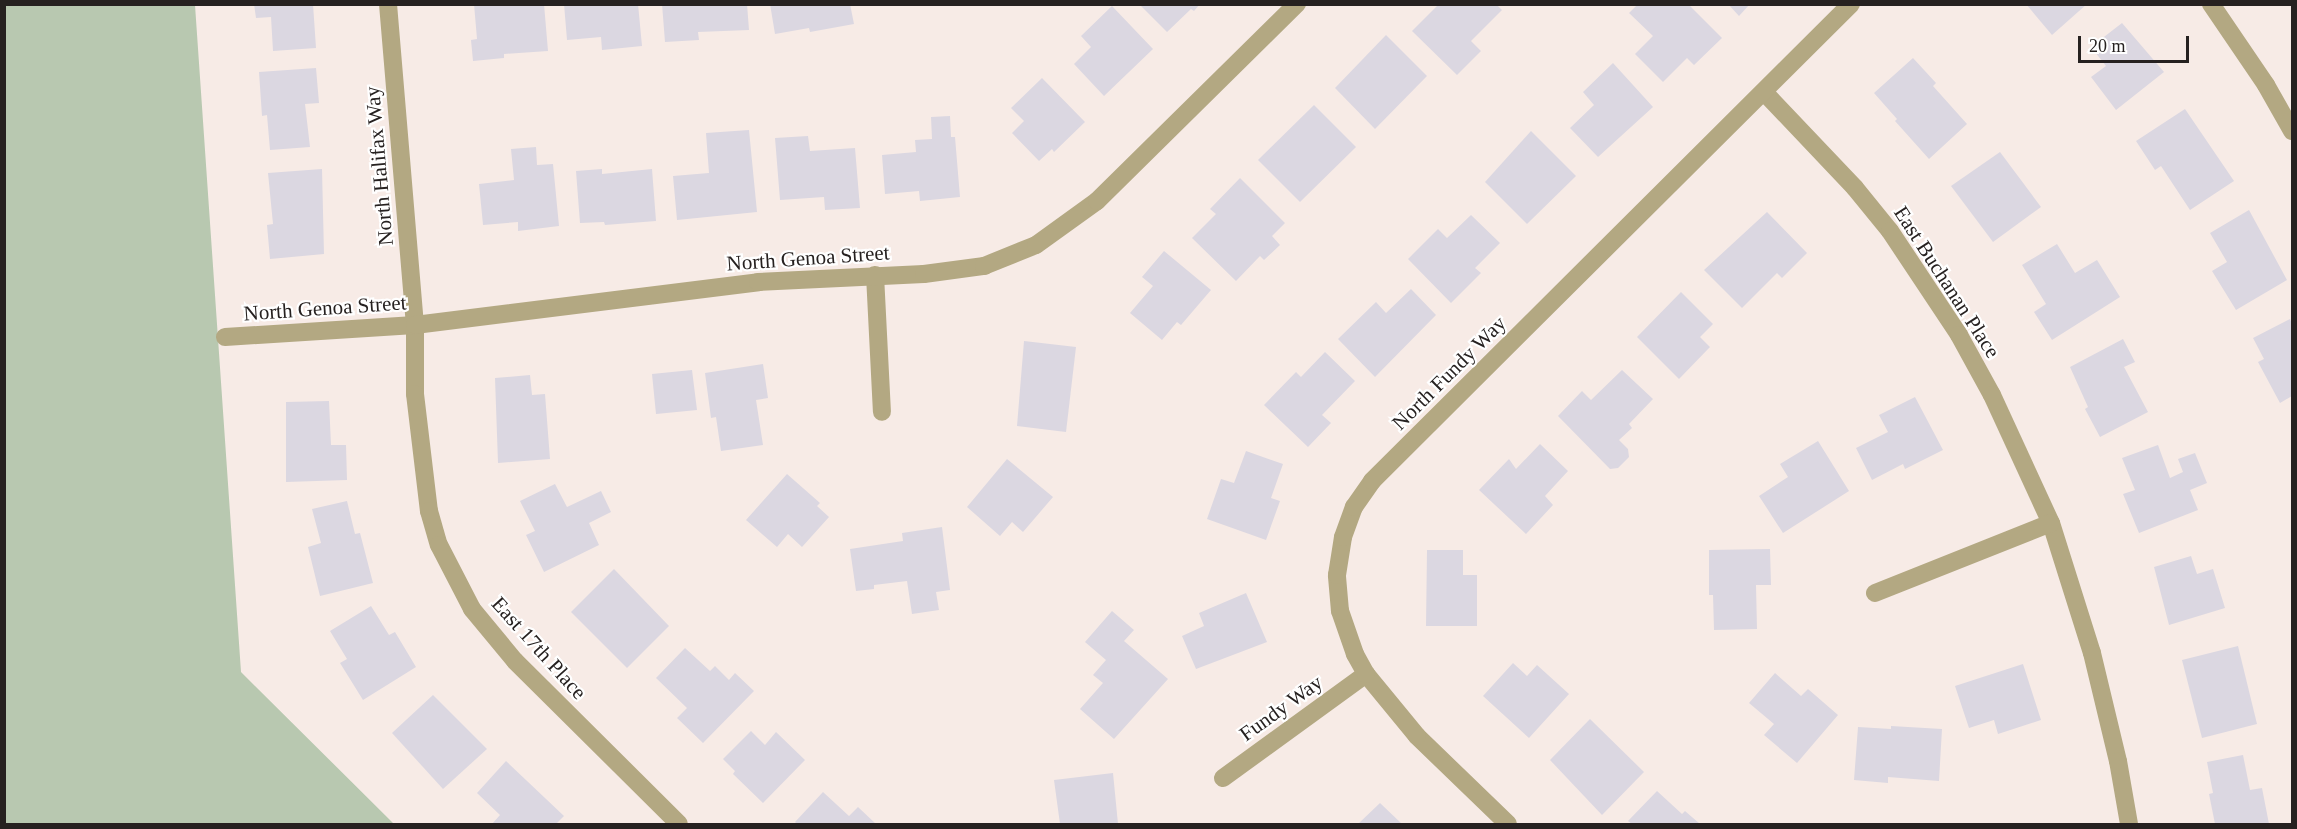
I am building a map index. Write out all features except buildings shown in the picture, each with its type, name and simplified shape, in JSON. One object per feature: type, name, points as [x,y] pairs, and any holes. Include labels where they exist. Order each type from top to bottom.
[{"type":"street","name":"North Halifax Way","points":[[388,4],[416,325]]},
{"type":"street","name":"North Genoa Street","points":[[225,337],[416,325],[758,282],[924,274],[984,266],[1036,245],[1097,201],[1297,4]]},
{"type":"street","name":"North Fundy Way","points":[[1508,825],[1417,736],[1366,674],[1355,654],[1340,611],[1336,575],[1342,537],[1354,507],[1372,481],[1851,4]]},
{"type":"street","points":[[2211,4],[2266,85],[2292,131]]},
{"type":"street","name":"East Buchanan Place","points":[[1764,92],[1855,188],[1890,231],[1959,335],[1992,395],[2051,523],[2092,653],[2118,761],[2129,825]]},
{"type":"street","points":[[875,275],[882,412]]},
{"type":"street","name":"East 17th Place","points":[[416,325],[415,394],[429,511],[439,545],[453,576],[472,609],[515,662],[679,825]]},
{"type":"street","points":[[1875,593],[2051,523]]},
{"type":"street","name":"Fundy Way","points":[[1223,778],[1366,674]]},
{"type":"green space","points":[[5,5],[195,5],[241,672],[394,824],[5,824]]}]
